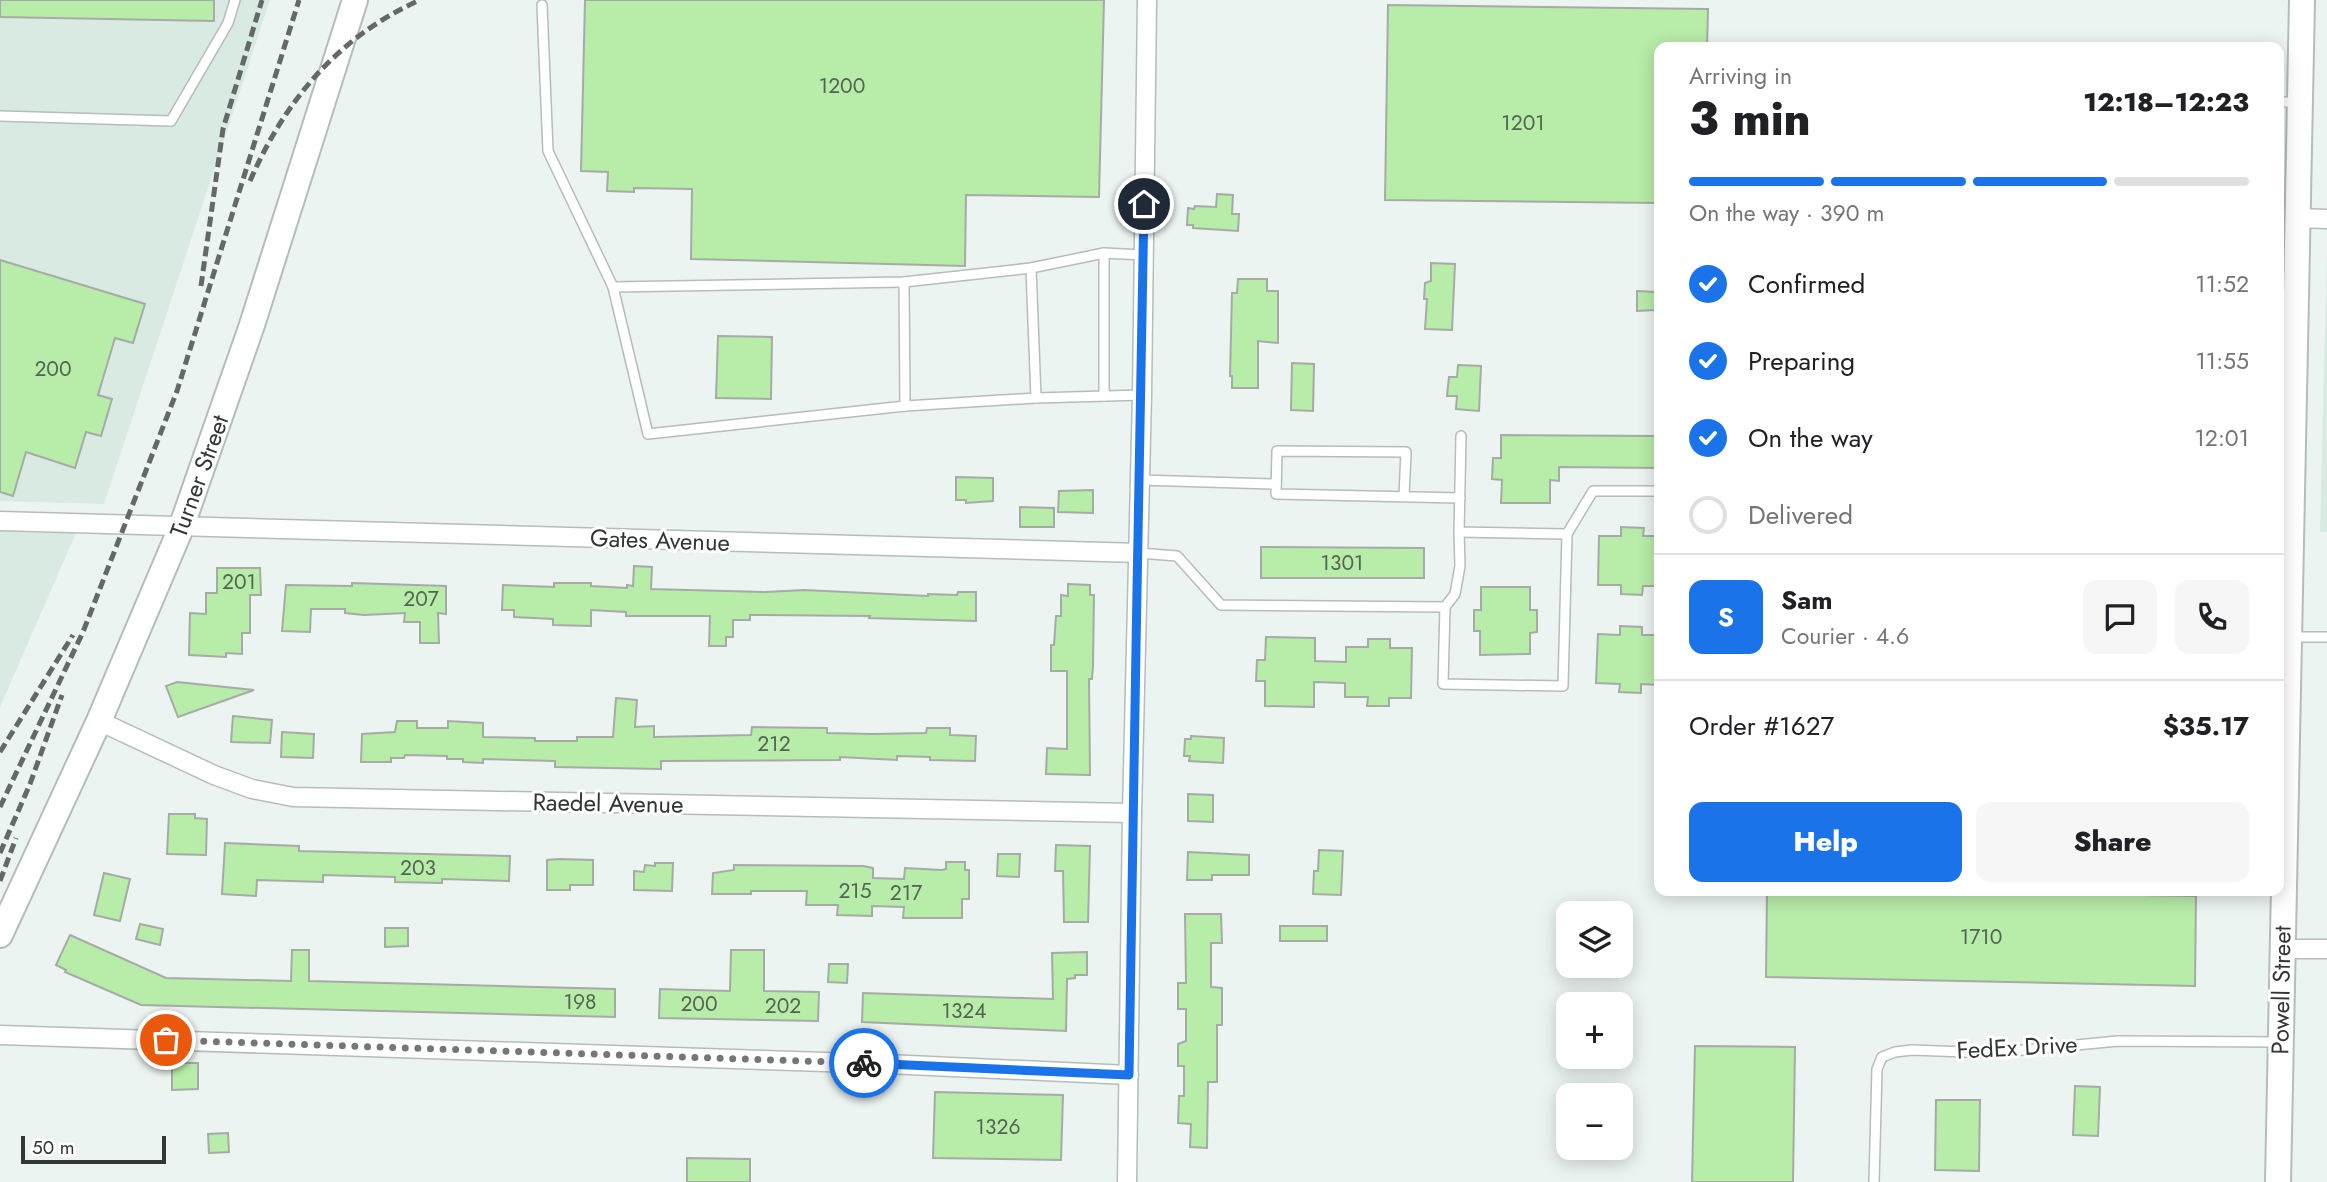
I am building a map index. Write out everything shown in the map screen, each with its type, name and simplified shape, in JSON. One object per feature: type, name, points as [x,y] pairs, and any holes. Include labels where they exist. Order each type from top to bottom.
[{"type":"street","name":"Turner Street","points":[[0,935],[99,721],[181,528],[252,326],[355,0]]},
{"type":"street","points":[[1127,1182],[1147,0]]},
{"type":"street","name":"Powell Street","points":[[2284,689],[2288,637],[2286,420],[2297,218],[2289,102],[2302,0]]},
{"type":"street","points":[[2297,218],[2327,219]]},
{"type":"street","name":"Gates Avenue","points":[[0,521],[1139,553]]},
{"type":"street","name":"Raedel Avenue","points":[[99,721],[214,775],[252,789],[293,797],[1132,813]]},
{"type":"street","name":"Powell Street","points":[[2278,1182],[2281,896]]},
{"type":"street","points":[[2281,949],[2327,949]]},
{"type":"street","points":[[0,1035],[887,1064],[1129,1075]]},
{"type":"lane","points":[[0,116],[171,121],[229,23],[235,0]]},
{"type":"lane","points":[[542,5],[548,151],[613,287],[648,435],[905,406],[1142,395]]},
{"type":"lane","points":[[1104,253],[1104,396]]},
{"type":"lane","points":[[613,287],[904,282],[1031,268],[1104,253],[1143,255]]},
{"type":"lane","points":[[1031,268],[1036,398]]},
{"type":"lane","points":[[904,282],[905,406]]},
{"type":"lane","points":[[1461,436],[1460,566],[1455,594],[1445,607],[1443,684],[1563,686],[1567,534],[1593,491],[1654,491]]},
{"type":"lane","points":[[1404,496],[1406,452],[1277,451],[1276,494],[1460,498]]},
{"type":"lane","points":[[1140,480],[1276,484]]},
{"type":"lane","points":[[1459,532],[1567,534]]},
{"type":"lane","points":[[1139,553],[1177,556],[1222,605],[1445,607]]},
{"type":"lane","points":[[2288,637],[2327,637]]},
{"type":"lane","name":"FedEx Drive","points":[[1874,1182],[1877,1069],[1882,1057],[1895,1052],[1912,1050],[1992,1053],[2118,1041],[2280,1042]]},
{"type":"shaded area","points":[[0,0],[270,0],[104,504],[0,501]]},
{"type":"shaded area","points":[[2327,252],[2327,532],[2320,532]]},
{"type":"shaded area","points":[[0,531],[76,533],[0,707]]},
{"type":"building","points":[[0,0],[214,0],[214,21],[0,17]]},
{"type":"building","points":[[585,0],[1104,0],[1099,197],[966,195],[965,266],[691,259],[692,189],[634,188],[634,192],[607,191],[608,172],[581,171]]},
{"type":"building","points":[[1388,5],[1708,9],[1707,42],[1654,42],[1654,203],[1385,200]]},
{"type":"building","points":[[1217,194],[1233,195],[1232,214],[1239,214],[1238,231],[1193,228],[1193,225],[1187,225],[1188,208],[1216,207]]},
{"type":"building","points":[[0,260],[145,304],[133,343],[115,338],[98,395],[112,399],[101,436],[86,432],[75,468],[26,452],[13,496],[0,492]]},
{"type":"building","points":[[1431,263],[1455,264],[1452,330],[1425,329],[1425,283],[1431,281]]},
{"type":"building","points":[[1238,279],[1267,279],[1267,291],[1278,291],[1278,343],[1258,341],[1258,388],[1232,388],[1232,293],[1237,293]]},
{"type":"building","points":[[1637,291],[1654,292],[1654,310],[1637,311]]},
{"type":"building","points":[[718,336],[772,337],[771,399],[716,398]]},
{"type":"building","points":[[1292,363],[1314,364],[1313,411],[1291,410]]},
{"type":"building","points":[[1458,365],[1481,366],[1479,411],[1456,409],[1457,396],[1447,396],[1449,377],[1457,377]]},
{"type":"building","points":[[1501,435],[1654,436],[1654,468],[1559,467],[1559,481],[1550,480],[1550,503],[1501,503],[1502,480],[1492,479],[1493,458],[1501,458]]},
{"type":"building","points":[[956,477],[993,478],[993,501],[966,503],[966,500],[956,500]]},
{"type":"building","points":[[1093,490],[1093,513],[1058,512],[1059,491]]},
{"type":"building","points":[[1020,507],[1054,508],[1054,527],[1020,527]]},
{"type":"building","points":[[1621,527],[1644,528],[1643,536],[1654,536],[1654,586],[1643,586],[1642,595],[1621,594],[1621,585],[1598,585],[1599,536],[1621,536]]},
{"type":"building","points":[[1261,547],[1424,548],[1424,578],[1261,578]]},
{"type":"building","points":[[634,566],[652,567],[651,589],[766,592],[804,590],[928,596],[976,592],[976,621],[869,618],[870,616],[750,615],[750,620],[733,620],[733,637],[726,637],[726,646],[709,646],[710,616],[626,616],[626,612],[591,610],[591,626],[553,625],[553,619],[514,617],[514,610],[502,610],[503,585],[554,587],[554,583],[591,583],[591,586],[627,588],[627,585],[633,586]]},
{"type":"building","points":[[217,568],[260,568],[261,595],[250,595],[250,633],[242,633],[242,654],[226,653],[226,657],[189,655],[190,613],[206,614],[206,593],[217,593]]},
{"type":"building","points":[[352,583],[446,586],[446,614],[438,613],[439,643],[420,643],[420,622],[404,622],[405,613],[364,615],[345,613],[345,609],[311,609],[310,632],[282,631],[286,585],[352,586]]},
{"type":"building","points":[[1068,584],[1090,585],[1090,595],[1094,595],[1093,666],[1092,679],[1089,679],[1090,775],[1046,774],[1047,748],[1067,749],[1067,671],[1051,671],[1051,645],[1054,645],[1056,616],[1061,616],[1061,595],[1068,596]]},
{"type":"building","points":[[1481,587],[1530,587],[1530,610],[1537,610],[1537,632],[1530,633],[1530,654],[1480,655],[1480,631],[1474,631],[1474,610],[1481,610]]},
{"type":"building","points":[[1620,626],[1642,627],[1642,635],[1654,635],[1654,685],[1641,684],[1641,693],[1619,692],[1620,684],[1596,683],[1598,634],[1620,635]]},
{"type":"building","points":[[1266,637],[1315,638],[1315,661],[1346,662],[1346,647],[1368,647],[1368,639],[1390,639],[1390,648],[1412,648],[1411,698],[1389,698],[1389,706],[1367,706],[1368,697],[1345,697],[1345,683],[1314,682],[1314,707],[1265,706],[1265,681],[1256,681],[1257,660],[1265,660]]},
{"type":"building","points":[[177,682],[254,690],[178,717],[166,686]]},
{"type":"building","points":[[616,698],[637,700],[635,727],[654,726],[654,737],[751,735],[752,727],[827,728],[827,733],[873,734],[926,733],[927,728],[950,728],[950,735],[976,736],[975,761],[897,756],[897,760],[840,757],[840,760],[661,761],[661,769],[555,767],[555,761],[483,759],[483,763],[463,762],[463,759],[447,759],[447,756],[405,755],[404,758],[391,758],[391,762],[361,762],[362,734],[395,732],[397,721],[417,721],[417,728],[448,728],[448,721],[483,723],[483,737],[535,738],[535,741],[577,741],[577,737],[613,737]]},
{"type":"building","points":[[233,716],[272,720],[270,743],[231,742]]},
{"type":"building","points":[[282,732],[314,734],[313,758],[281,757]]},
{"type":"building","points":[[1191,736],[1224,738],[1223,763],[1189,761],[1190,756],[1184,756],[1185,739],[1191,739]]},
{"type":"building","points":[[1188,794],[1213,795],[1213,822],[1188,821]]},
{"type":"building","points":[[169,814],[195,814],[195,818],[207,819],[206,855],[167,854]]},
{"type":"building","points":[[225,843],[299,846],[299,851],[510,856],[509,881],[442,879],[442,883],[395,882],[395,877],[323,875],[323,882],[257,880],[256,896],[222,894]]},
{"type":"building","points":[[1056,845],[1090,846],[1088,922],[1064,922],[1063,871],[1055,871]]},
{"type":"building","points":[[1319,850],[1343,851],[1341,895],[1313,894],[1314,871],[1318,871]]},
{"type":"building","points":[[1188,852],[1249,855],[1249,875],[1212,875],[1212,880],[1187,880]]},
{"type":"building","points":[[998,854],[1020,854],[1019,877],[997,876]]},
{"type":"building","points":[[547,860],[593,860],[593,885],[570,885],[570,890],[547,890]]},
{"type":"building","points":[[946,862],[965,862],[965,870],[969,870],[969,899],[962,899],[962,918],[903,918],[904,907],[872,906],[872,916],[837,915],[838,905],[806,905],[807,891],[712,894],[713,873],[734,870],[734,865],[864,866],[873,868],[873,878],[904,879],[905,868],[942,870],[946,869]]},
{"type":"building","points":[[655,863],[673,863],[672,891],[634,890],[634,871],[644,872],[645,865],[655,866]]},
{"type":"building","points":[[104,873],[130,879],[120,921],[94,915]]},
{"type":"building","points":[[1767,896],[2196,896],[2195,986],[1766,977]]},
{"type":"building","points":[[1185,914],[1221,914],[1222,943],[1211,943],[1211,987],[1222,988],[1222,1025],[1217,1025],[1217,1082],[1208,1082],[1207,1148],[1190,1147],[1191,1124],[1178,1123],[1179,1096],[1184,1096],[1184,1066],[1178,1066],[1178,1044],[1186,1041],[1186,1009],[1178,1009],[1178,983],[1186,983]]},
{"type":"building","points":[[140,924],[163,929],[160,945],[136,939]]},
{"type":"building","points":[[1280,926],[1327,926],[1327,941],[1280,941]]},
{"type":"building","points":[[385,928],[408,928],[408,946],[385,947]]},
{"type":"building","points":[[70,935],[166,978],[291,981],[292,950],[309,950],[309,981],[615,989],[615,1017],[141,1005],[65,972],[66,970],[56,965]]},
{"type":"building","points":[[731,950],[764,950],[764,991],[819,992],[818,1021],[659,1018],[660,989],[730,991]]},
{"type":"building","points":[[1087,952],[1087,975],[1075,975],[1075,978],[1067,979],[1066,1031],[862,1022],[863,993],[1053,999],[1052,953]]},
{"type":"building","points":[[829,964],[848,964],[847,983],[828,982]]},
{"type":"building","points":[[1695,1046],[1795,1047],[1793,1182],[1692,1182]]},
{"type":"building","points":[[172,1063],[198,1063],[198,1089],[172,1090]]},
{"type":"building","points":[[2075,1086],[2100,1087],[2098,1136],[2073,1135]]},
{"type":"building","points":[[935,1092],[1063,1095],[1061,1160],[933,1158]]},
{"type":"building","points":[[1936,1100],[1980,1100],[1979,1171],[1935,1170]]},
{"type":"building","points":[[228,1133],[229,1152],[209,1153],[208,1134]]},
{"type":"building","points":[[687,1158],[750,1159],[750,1182],[687,1182]]},
{"type":"railway","points":[[201,286],[223,129],[262,0]]},
{"type":"railway","points":[[0,807],[83,632],[177,391],[299,0]]},
{"type":"railway","points":[[250,181],[280,124],[318,74],[364,32],[420,0]]},
{"type":"railway","points":[[0,752],[73,635]]},
{"type":"railway","points":[[0,853],[30,784],[62,695]]},
{"type":"railway","points":[[0,881],[16,838]]},
{"type":"way so far","points":[[166,1040],[864,1063]]},
{"type":"route","points":[[864,1063],[1129,1075],[1144,204]]}]
